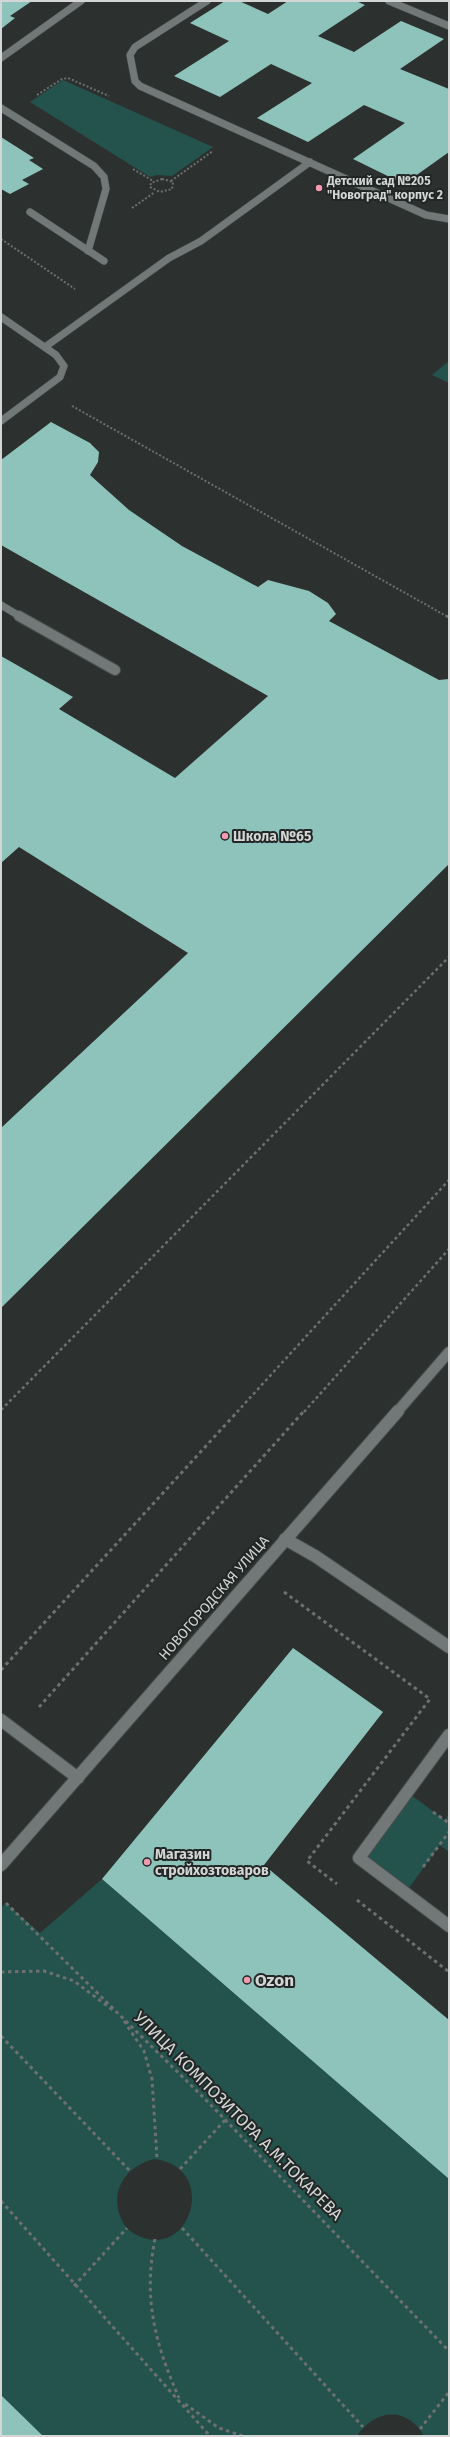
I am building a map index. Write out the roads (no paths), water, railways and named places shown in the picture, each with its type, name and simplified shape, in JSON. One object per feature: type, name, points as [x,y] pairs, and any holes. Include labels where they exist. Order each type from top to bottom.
[{"type":"street","points":[[1,58],[81,1]]},
{"type":"street","points":[[207,1],[135,47],[130,55],[135,81],[140,86],[426,215],[449,219]]},
{"type":"street","points":[[389,1],[449,26]]},
{"type":"street","points":[[1,108],[94,166],[104,177],[106,189],[88,250]]},
{"type":"street","points":[[45,347],[102,308],[169,258],[201,241],[310,162]]},
{"type":"street","points":[[30,212],[104,262]]},
{"type":"street","points":[[1,317],[56,355],[64,366],[60,376],[44,390],[1,421]]},
{"type":"street","points":[[1,605],[115,670]]},
{"type":"street","name":"НОВОГОРОДСКАЯ УЛИЦА","points":[[1,1865],[449,1352]]},
{"type":"street","points":[[285,1539],[315,1556],[449,1647]]},
{"type":"street","points":[[1,1720],[78,1778]]},
{"type":"street","points":[[449,1735],[359,1858],[406,1892],[449,1926]]},
{"type":"place","name":"Детский сад №205 \"Новоград\" корпус 2","points":[[319,188]]},
{"type":"place","name":"Школа №65","points":[[225,836]]},
{"type":"place","name":"Магазин стройхозтоваров","points":[[147,1862]]},
{"type":"place","name":"Ozon","points":[[247,1980]]}]
